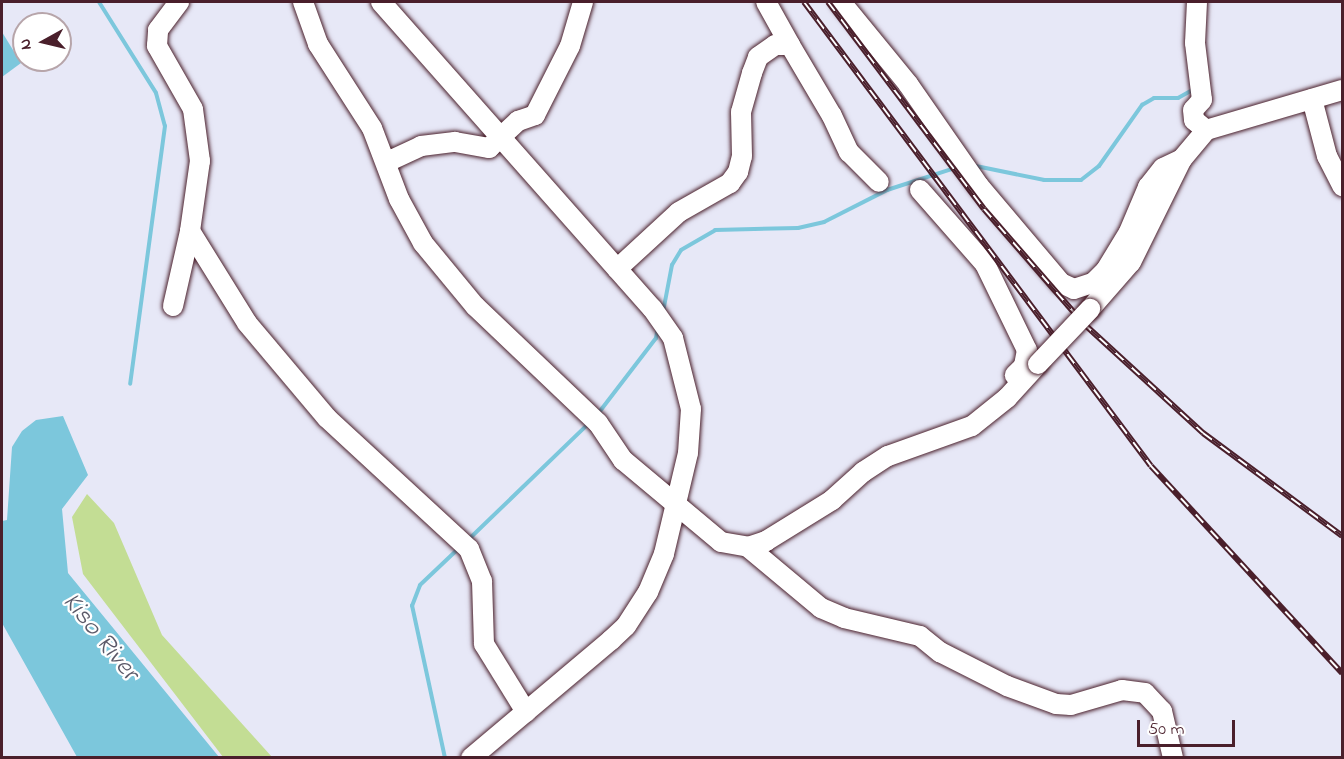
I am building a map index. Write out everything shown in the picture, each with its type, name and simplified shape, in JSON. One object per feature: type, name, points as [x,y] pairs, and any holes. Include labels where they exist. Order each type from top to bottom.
[{"type":"street","points":[[173,306],[190,231],[200,161],[193,109],[157,46],[158,30],[179,2]]},
{"type":"street","points":[[303,2],[318,44],[372,128],[387,162],[399,199],[423,243],[475,306],[592,418],[623,460],[676,501],[721,542],[748,547],[766,541],[832,500],[863,472],[888,456],[972,426],[1007,398],[1131,262],[1145,240],[1182,159],[1206,130],[1342,90]]},
{"type":"street","points":[[381,2],[655,312],[666,329],[685,374],[691,409],[688,453],[664,554],[648,592],[626,626],[471,758]]},
{"type":"street","points":[[387,162],[421,146],[455,142],[489,148],[518,121],[540,110],[570,46],[583,2]]},
{"type":"street","points":[[766,2],[832,116],[849,152],[879,182]]},
{"type":"street","points":[[841,2],[909,84],[969,173],[1061,284],[1074,289],[1093,283],[1106,270],[1129,232],[1149,187],[1163,168],[1182,159]]},
{"type":"street","points":[[1197,2],[1195,43],[1202,100],[1193,110],[1194,120],[1206,130]]},
{"type":"street","points":[[617,269],[679,212],[730,183],[742,156],[741,112],[758,57],[775,45],[790,45]]},
{"type":"street","points":[[1312,99],[1327,156],[1342,186]]},
{"type":"street","points":[[920,190],[985,264],[1027,350],[1024,366],[1005,385],[1007,398]]},
{"type":"street","points":[[190,231],[246,323],[327,418],[463,543],[482,581],[484,644],[526,712]]},
{"type":"street","points":[[748,547],[820,608],[844,618],[920,636],[940,652],[1008,686],[1056,704],[1071,705],[1122,690],[1145,693],[1162,711],[1173,758]]},
{"type":"green space","points":[[87,494],[114,523],[162,635],[272,757],[223,757],[83,574],[72,517]]},
{"type":"water","points":[[2,32],[12,48],[12,70],[2,77]]},
{"type":"water","name":"Kiso River","points":[[63,416],[88,475],[62,509],[68,573],[219,757],[77,757],[2,623],[2,521],[7,520],[12,447],[22,431],[36,420]]},
{"type":"waterway","points":[[99,2],[156,93],[165,126],[130,384]]},
{"type":"waterway","points":[[971,165],[1044,180],[1081,180],[1099,166],[1142,105],[1154,98],[1178,98],[1194,89]]},
{"type":"waterway","points":[[663,312],[672,265],[681,250],[715,230],[798,228],[824,222],[887,190],[958,167]]},
{"type":"waterway","points":[[597,415],[656,338],[658,328]]},
{"type":"waterway","points":[[468,540],[590,422]]},
{"type":"waterway","points":[[445,758],[412,606],[420,585],[458,549]]},
{"type":"railway","points":[[804,2],[1151,466],[1342,673]]},
{"type":"railway","points":[[828,2],[984,209],[1083,323],[1203,433],[1342,536]]}]
